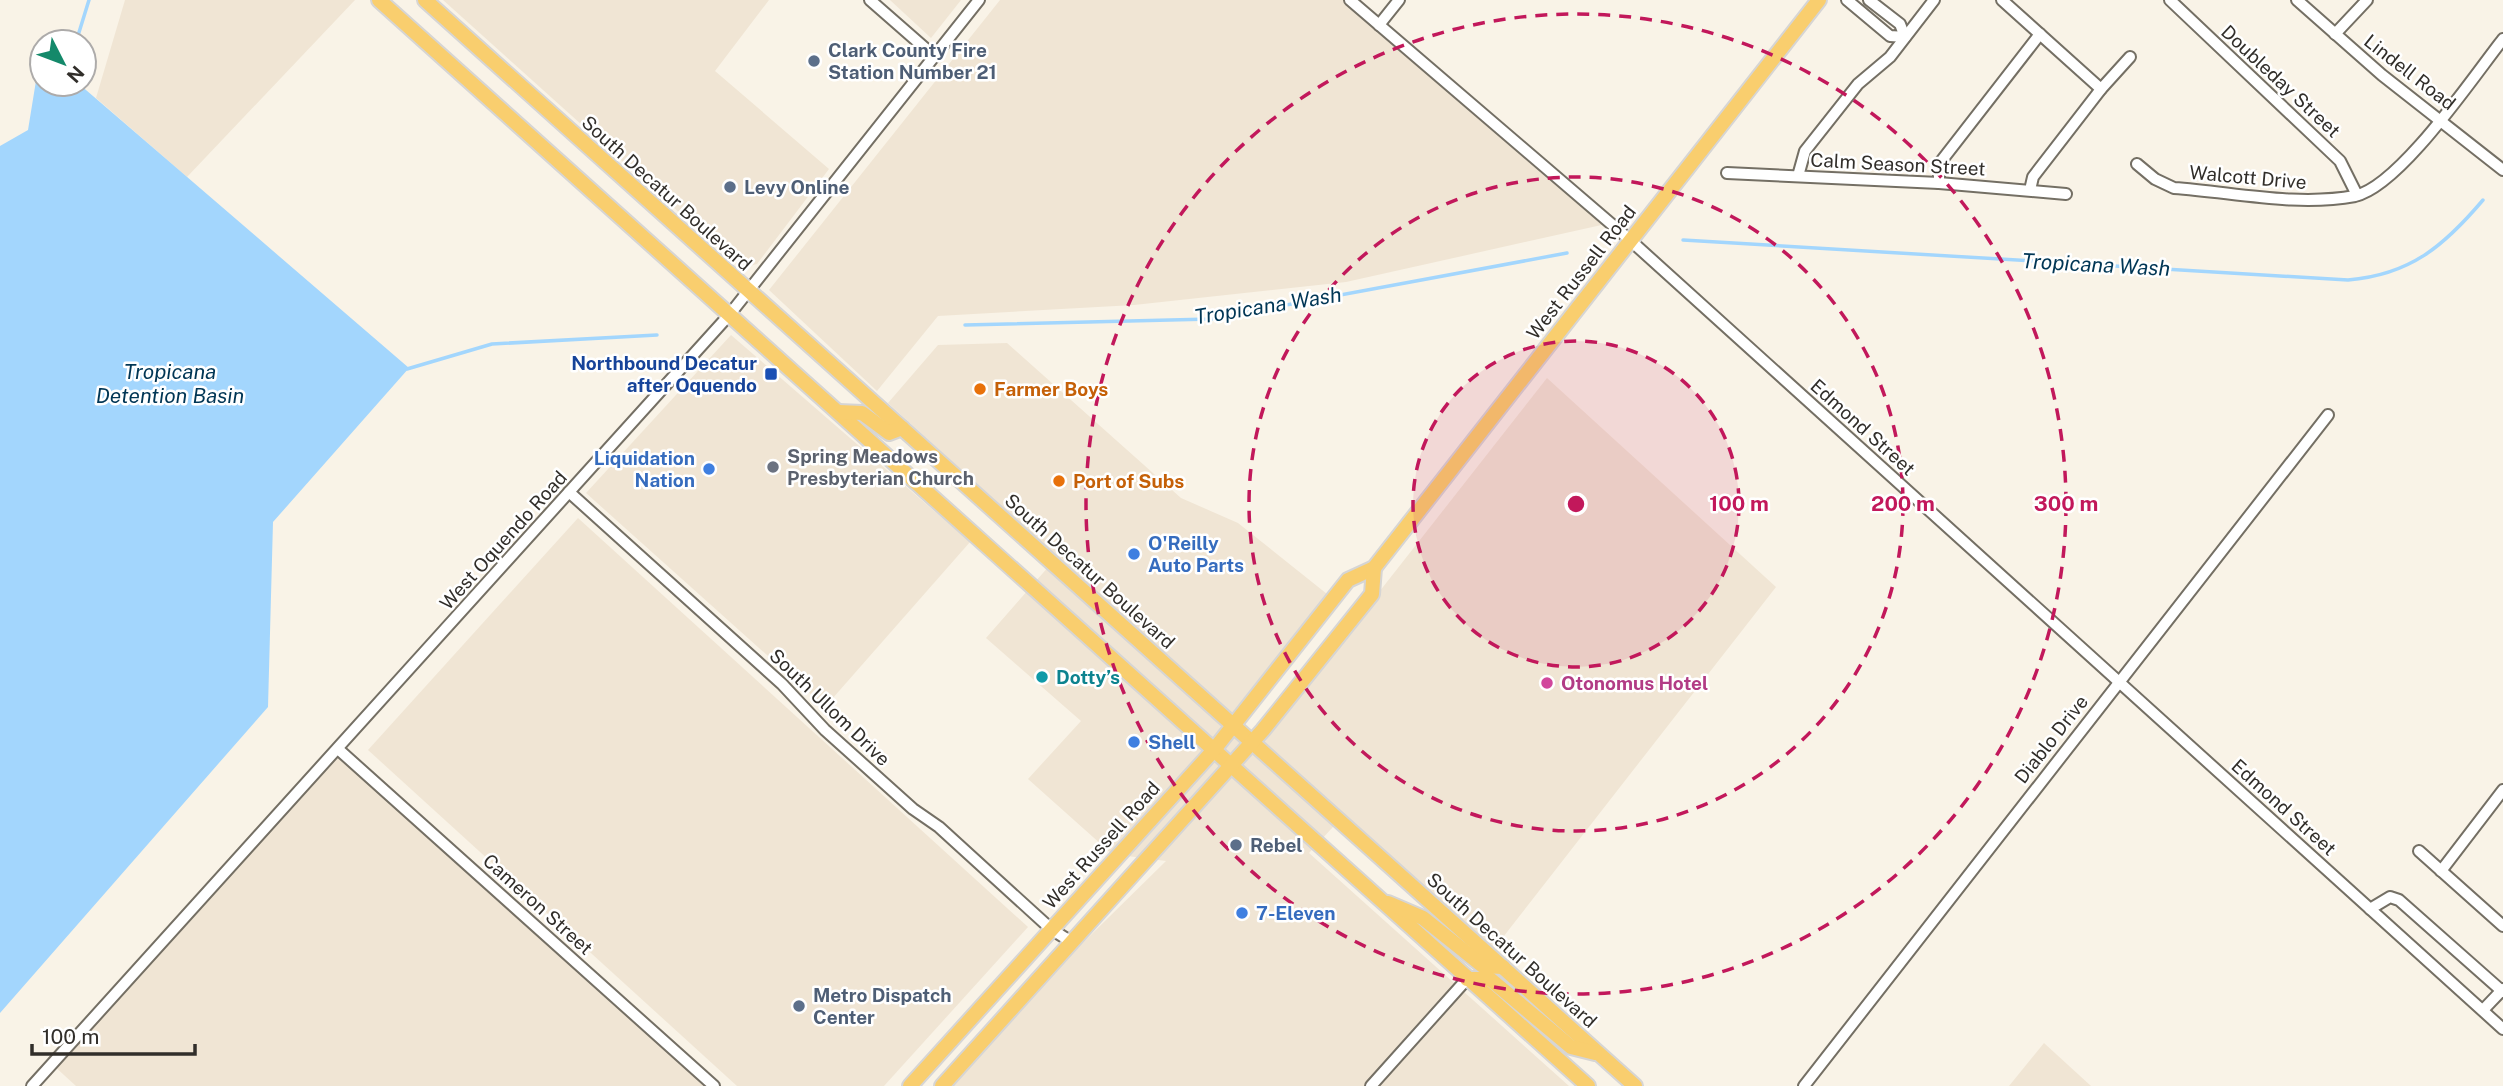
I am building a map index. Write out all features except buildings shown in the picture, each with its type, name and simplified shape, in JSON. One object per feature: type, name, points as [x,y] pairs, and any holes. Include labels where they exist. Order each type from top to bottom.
[{"type":"main road","points":[[379,0],[1588,1086]]},
{"type":"main road","name":"South Decatur Boulevard","points":[[425,0],[1635,1086]]},
{"type":"main road","name":"West Russell Road","points":[[910,1086],[1213,751],[1348,580],[1374,568],[1819,0]]},
{"type":"main road","points":[[839,412],[862,413],[889,433],[902,428]]},
{"type":"main road","name":"West Russell Road","points":[[942,1086],[1252,742],[1372,594],[1374,568]]},
{"type":"main road","points":[[1377,898],[1423,918],[1483,966],[1503,967]]},
{"type":"main road","points":[[1467,979],[1490,979],[1571,1047],[1600,1055]]},
{"type":"street","points":[[870,0],[934,56]]},
{"type":"street","name":"West Oquendo Road","points":[[32,1086],[730,314],[979,0]]},
{"type":"street","name":"Edmond Street","points":[[1350,0],[1630,240],[2503,1028]]},
{"type":"street","points":[[1379,25],[1399,0]]},
{"type":"street","points":[[1847,0],[1890,36],[1905,37]]},
{"type":"street","points":[[1869,0],[1900,24],[1905,37]]},
{"type":"street","points":[[1798,176],[1805,151],[1858,84],[1890,57],[1934,0]]},
{"type":"street","points":[[2002,0],[2101,89]]},
{"type":"street","name":"Doubleday Street","points":[[2170,0],[2340,161],[2357,195]]},
{"type":"street","name":"Lindell Road","points":[[2297,0],[2382,75],[2503,170]]},
{"type":"street","points":[[2335,34],[2367,0]]},
{"type":"street","points":[[1939,183],[1939,164],[2040,34]]},
{"type":"street","name":"Walcott Drive","points":[[2137,164],[2155,179],[2174,188],[2306,201],[2357,195],[2396,172],[2503,39]]},
{"type":"street","points":[[2030,190],[2033,177],[2101,89],[2130,57]]},
{"type":"street","name":"Calm Season Street","points":[[1727,173],[1939,183],[2066,194]]},
{"type":"street","name":"Diablo Drive","points":[[1804,1086],[2328,415]]},
{"type":"street","name":"South Ullom Drive","points":[[569,492],[782,684],[825,730],[913,809],[939,827],[1051,929],[1070,942]]},
{"type":"street","name":"Cameron Street","points":[[338,748],[714,1086]]},
{"type":"street","points":[[2441,871],[2503,790]]},
{"type":"street","points":[[2419,851],[2499,923],[2503,910]]},
{"type":"street","points":[[2370,909],[2390,897],[2399,900],[2502,990],[2483,1010]]},
{"type":"street","points":[[1371,1086],[1467,979]]},
{"type":"shaded area","points":[[125,0],[355,0],[187,177],[96,98]]},
{"type":"shaded area","points":[[443,0],[769,0],[715,71],[829,169],[757,264],[741,268]]},
{"type":"shaded area","points":[[890,0],[961,0],[931,38]]},
{"type":"shaded area","points":[[1000,0],[1345,0],[1606,224],[1346,282],[1134,305],[938,316],[877,391],[769,290]]},
{"type":"shaded area","points":[[731,335],[970,542],[825,707],[586,493]]},
{"type":"shaded area","points":[[1007,343],[1181,498],[1238,523],[1327,594],[1231,714],[1263,740],[1547,378],[1776,587],[1493,950],[1344,815],[1309,853],[1569,1086],[937,1086],[1166,861],[1112,854],[1028,779],[1081,721],[986,638],[1057,557],[888,403],[938,345]]},
{"type":"shaded area","points":[[578,518],[1028,927],[884,1086],[737,1086],[368,750]]},
{"type":"shaded area","points":[[338,749],[714,1086],[76,1086],[53,1065]]},
{"type":"shaded area","points":[[2044,1043],[2091,1086],[2009,1086]]},
{"type":"water","name":"Tropicana Detention Basin","points":[[33,98],[95,98],[409,368],[273,522],[268,707],[0,1013],[0,146],[28,130]]},
{"type":"waterway","points":[[80,28],[89,0]]},
{"type":"waterway","name":"Tropicana Wash","points":[[1683,240],[2348,280],[2370,277],[2408,265],[2439,244],[2483,200]]},
{"type":"waterway","name":"Tropicana Wash","points":[[965,325],[1211,319],[1567,253]]},
{"type":"waterway","points":[[407,369],[492,344],[657,335]]},
{"type":"place","name":"Clark County Fire Station Number 21","points":[[814,61]]},
{"type":"place","name":"Levy Online","points":[[730,187]]},
{"type":"place","name":"Northbound Decatur after Oquendo","points":[[771,374]]},
{"type":"place","name":"Farmer Boys","points":[[980,389]]},
{"type":"place","name":"Spring Meadows Presbyterian Church","points":[[773,467]]},
{"type":"place","name":"Liquidation Nation","points":[[709,469]]},
{"type":"place","name":"Port of Subs","points":[[1059,481]]},
{"type":"place","name":"O'Reilly Auto Parts","points":[[1134,554]]},
{"type":"place","name":"Dotty’s","points":[[1042,677]]},
{"type":"place","name":"Otonomus Hotel","points":[[1547,683]]},
{"type":"place","name":"Shell","points":[[1134,742]]},
{"type":"place","name":"Rebel","points":[[1236,845]]},
{"type":"place","name":"7-Eleven","points":[[1242,913]]},
{"type":"place","name":"Metro Dispatch Center","points":[[799,1006]]}]
